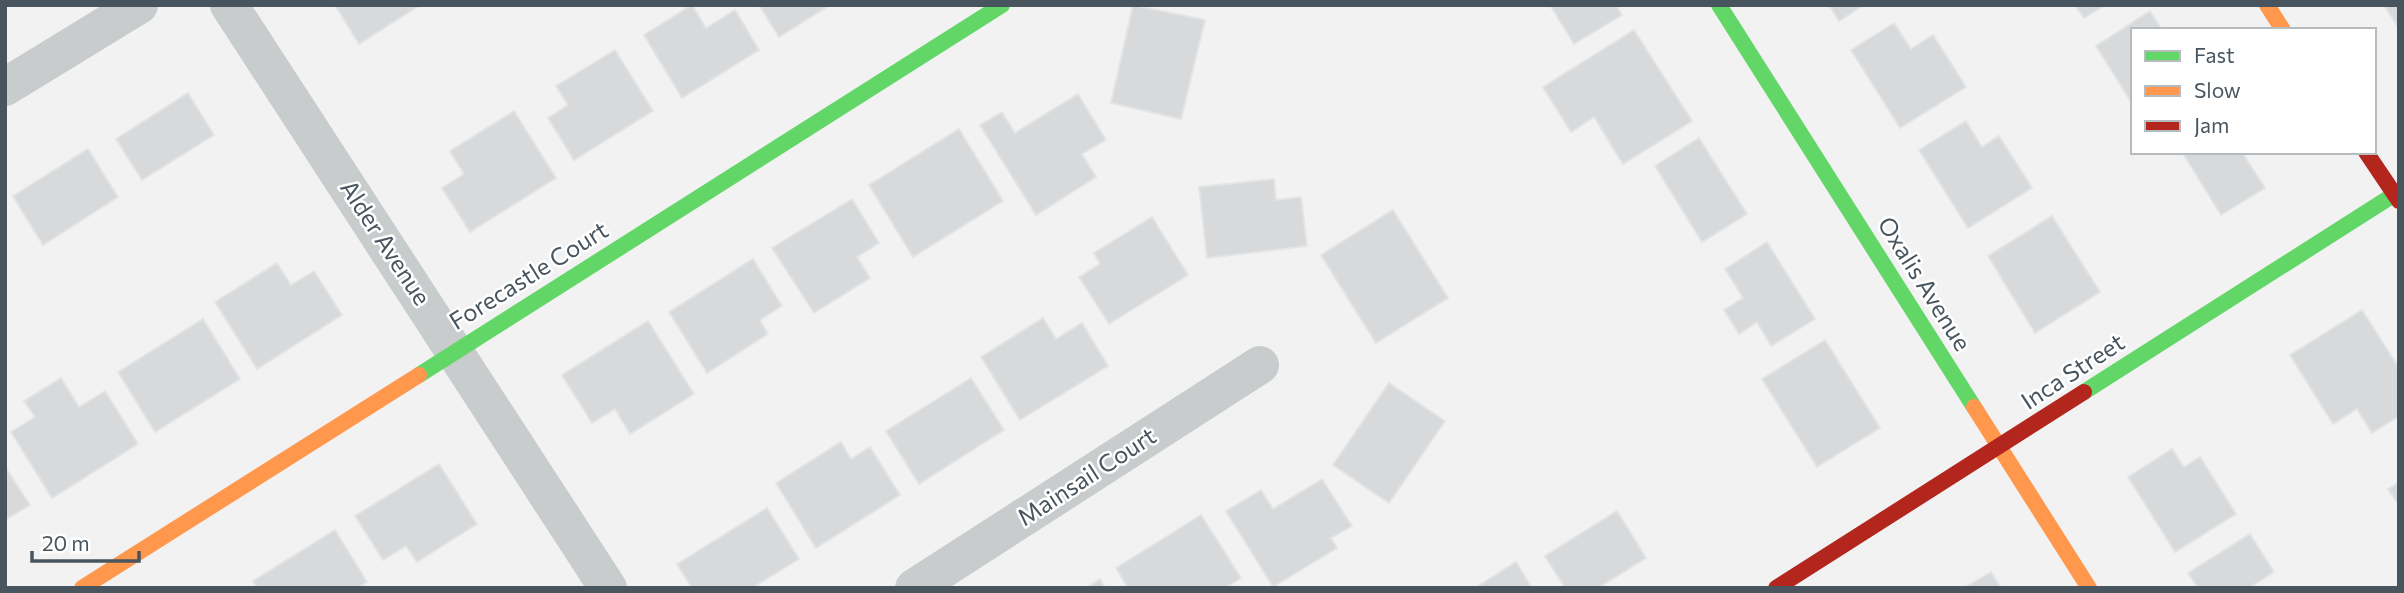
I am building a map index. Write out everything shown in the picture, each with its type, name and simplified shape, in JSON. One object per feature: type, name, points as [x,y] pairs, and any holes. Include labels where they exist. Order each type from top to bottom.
[{"type":"street","points":[[5,88],[139,5]]},
{"type":"street","name":"Alder Avenue","points":[[229,5],[608,588]]},
{"type":"street","name":"Forecastle Court","points":[[82,588],[1002,5]]},
{"type":"street","name":"Oxalis Avenue","points":[[1719,5],[2089,588]]},
{"type":"street","points":[[2267,5],[2282,28]]},
{"type":"street","points":[[2367,154],[2397,197]]},
{"type":"street","name":"Inca Street","points":[[1776,588],[2397,197]]},
{"type":"street","name":"Mainsail Court","points":[[914,588],[1260,365]]},
{"type":"building","points":[[335,5],[420,5],[359,44]]},
{"type":"building","points":[[692,5],[706,28],[735,10],[759,50],[682,98],[644,35]]},
{"type":"building","points":[[759,5],[830,5],[779,37]]},
{"type":"building","points":[[1133,5],[1205,20],[1181,119],[1111,103]]},
{"type":"building","points":[[1550,5],[1616,5],[1622,15],[1574,44]]},
{"type":"building","points":[[1829,5],[1864,5],[1839,21]]},
{"type":"building","points":[[2075,5],[2105,5],[2084,18]]},
{"type":"building","points":[[2384,5],[2399,5],[2399,29]]},
{"type":"building","points":[[2150,11],[2161,28],[2131,28],[2130,100],[2096,46]]},
{"type":"building","points":[[1894,23],[1911,49],[1933,35],[1966,87],[1900,128],[1851,50]]},
{"type":"building","points":[[1634,30],[1692,121],[1623,164],[1594,117],[1571,132],[1543,87]]},
{"type":"building","points":[[615,50],[653,111],[574,160],[548,118],[568,105],[556,86]]},
{"type":"building","points":[[188,93],[214,135],[142,180],[116,139]]},
{"type":"building","points":[[1078,94],[1106,140],[1082,154],[1096,177],[1036,215],[980,125],[1002,112],[1015,133]]},
{"type":"building","points":[[514,111],[556,178],[470,232],[442,188],[464,174],[450,151]]},
{"type":"building","points":[[1966,121],[1982,147],[1999,136],[2032,188],[1968,228],[1919,150]]},
{"type":"building","points":[[959,129],[1003,201],[913,257],[869,185]]},
{"type":"building","points":[[1699,138],[1747,214],[1702,242],[1655,166]]},
{"type":"building","points":[[88,149],[118,197],[43,245],[13,196]]},
{"type":"building","points":[[2183,154],[2243,154],[2265,188],[2221,215]]},
{"type":"building","points":[[1274,179],[1276,200],[1301,197],[1307,246],[1207,258],[1199,187]]},
{"type":"building","points":[[852,199],[879,243],[857,257],[870,278],[814,313],[772,248]]},
{"type":"building","points":[[1393,210],[1448,298],[1376,343],[1321,255]]},
{"type":"building","points":[[2052,216],[2100,292],[2035,333],[1988,256]]},
{"type":"building","points":[[1152,217],[1188,275],[1109,324],[1079,277],[1100,264],[1094,253]]},
{"type":"building","points":[[1767,242],[1815,319],[1771,346],[1757,322],[1739,334],[1724,310],[1743,298],[1725,269]]},
{"type":"building","points":[[753,259],[782,306],[760,320],[768,334],[707,373],[669,312]]},
{"type":"building","points":[[277,263],[291,285],[314,271],[342,315],[257,369],[215,302]]},
{"type":"building","points":[[2362,310],[2399,368],[2399,416],[2372,433],[2357,409],[2333,424],[2290,355]]},
{"type":"building","points":[[1043,318],[1056,339],[1082,323],[1108,366],[1020,420],[981,357]]},
{"type":"building","points":[[203,319],[240,379],[155,432],[118,372]]},
{"type":"building","points":[[648,321],[694,394],[630,434],[615,409],[592,423],[562,375]]},
{"type":"building","points":[[1825,340],[1880,428],[1817,467],[1762,379]]},
{"type":"building","points":[[61,378],[79,407],[105,391],[138,444],[52,498],[11,432],[35,417],[24,401]]},
{"type":"building","points":[[971,378],[1004,430],[919,484],[886,431]]},
{"type":"building","points":[[1389,383],[1445,421],[1389,503],[1333,465]]},
{"type":"building","points":[[841,442],[851,459],[870,447],[900,495],[816,548],[776,483]]},
{"type":"building","points":[[2172,449],[2184,467],[2200,457],[2236,514],[2175,552],[2128,477]]},
{"type":"building","points":[[439,464],[477,524],[417,562],[406,546],[383,560],[355,516]]},
{"type":"building","points":[[5,467],[30,505],[5,520]]},
{"type":"building","points":[[1322,479],[1352,526],[1331,538],[1337,548],[1273,587],[1226,511],[1261,490],[1273,509]]},
{"type":"building","points":[[2399,482],[2399,505],[2388,489]]},
{"type":"building","points":[[767,508],[799,559],[752,588],[692,588],[677,564]]},
{"type":"building","points":[[1617,511],[1646,558],[1598,588],[1565,588],[1545,556]]},
{"type":"building","points":[[1201,515],[1241,578],[1225,588],[1128,588],[1116,568]]},
{"type":"building","points":[[335,530],[367,582],[358,588],[257,588],[253,581]]},
{"type":"building","points":[[2250,534],[2274,572],[2252,586],[2253,588],[2198,588],[2188,573]]},
{"type":"building","points":[[1516,562],[1532,588],[1475,588]]},
{"type":"building","points":[[1991,572],[2001,588],[1964,588]]},
{"type":"building","points":[[1100,579],[1105,588],[1086,588]]},
{"type":"traffic: fast","points":[[419,375],[1002,5]]},
{"type":"traffic: fast","points":[[1719,5],[1974,407]]},
{"type":"traffic: fast","points":[[2084,392],[2395,194]]},
{"type":"traffic: slow","points":[[2267,5],[2282,28]]},
{"type":"traffic: slow","points":[[82,588],[419,375]]},
{"type":"traffic: slow","points":[[1974,407],[2089,588]]},
{"type":"traffic: jam","points":[[2367,154],[2399,201]]},
{"type":"traffic: jam","points":[[1776,588],[2084,392]]}]
